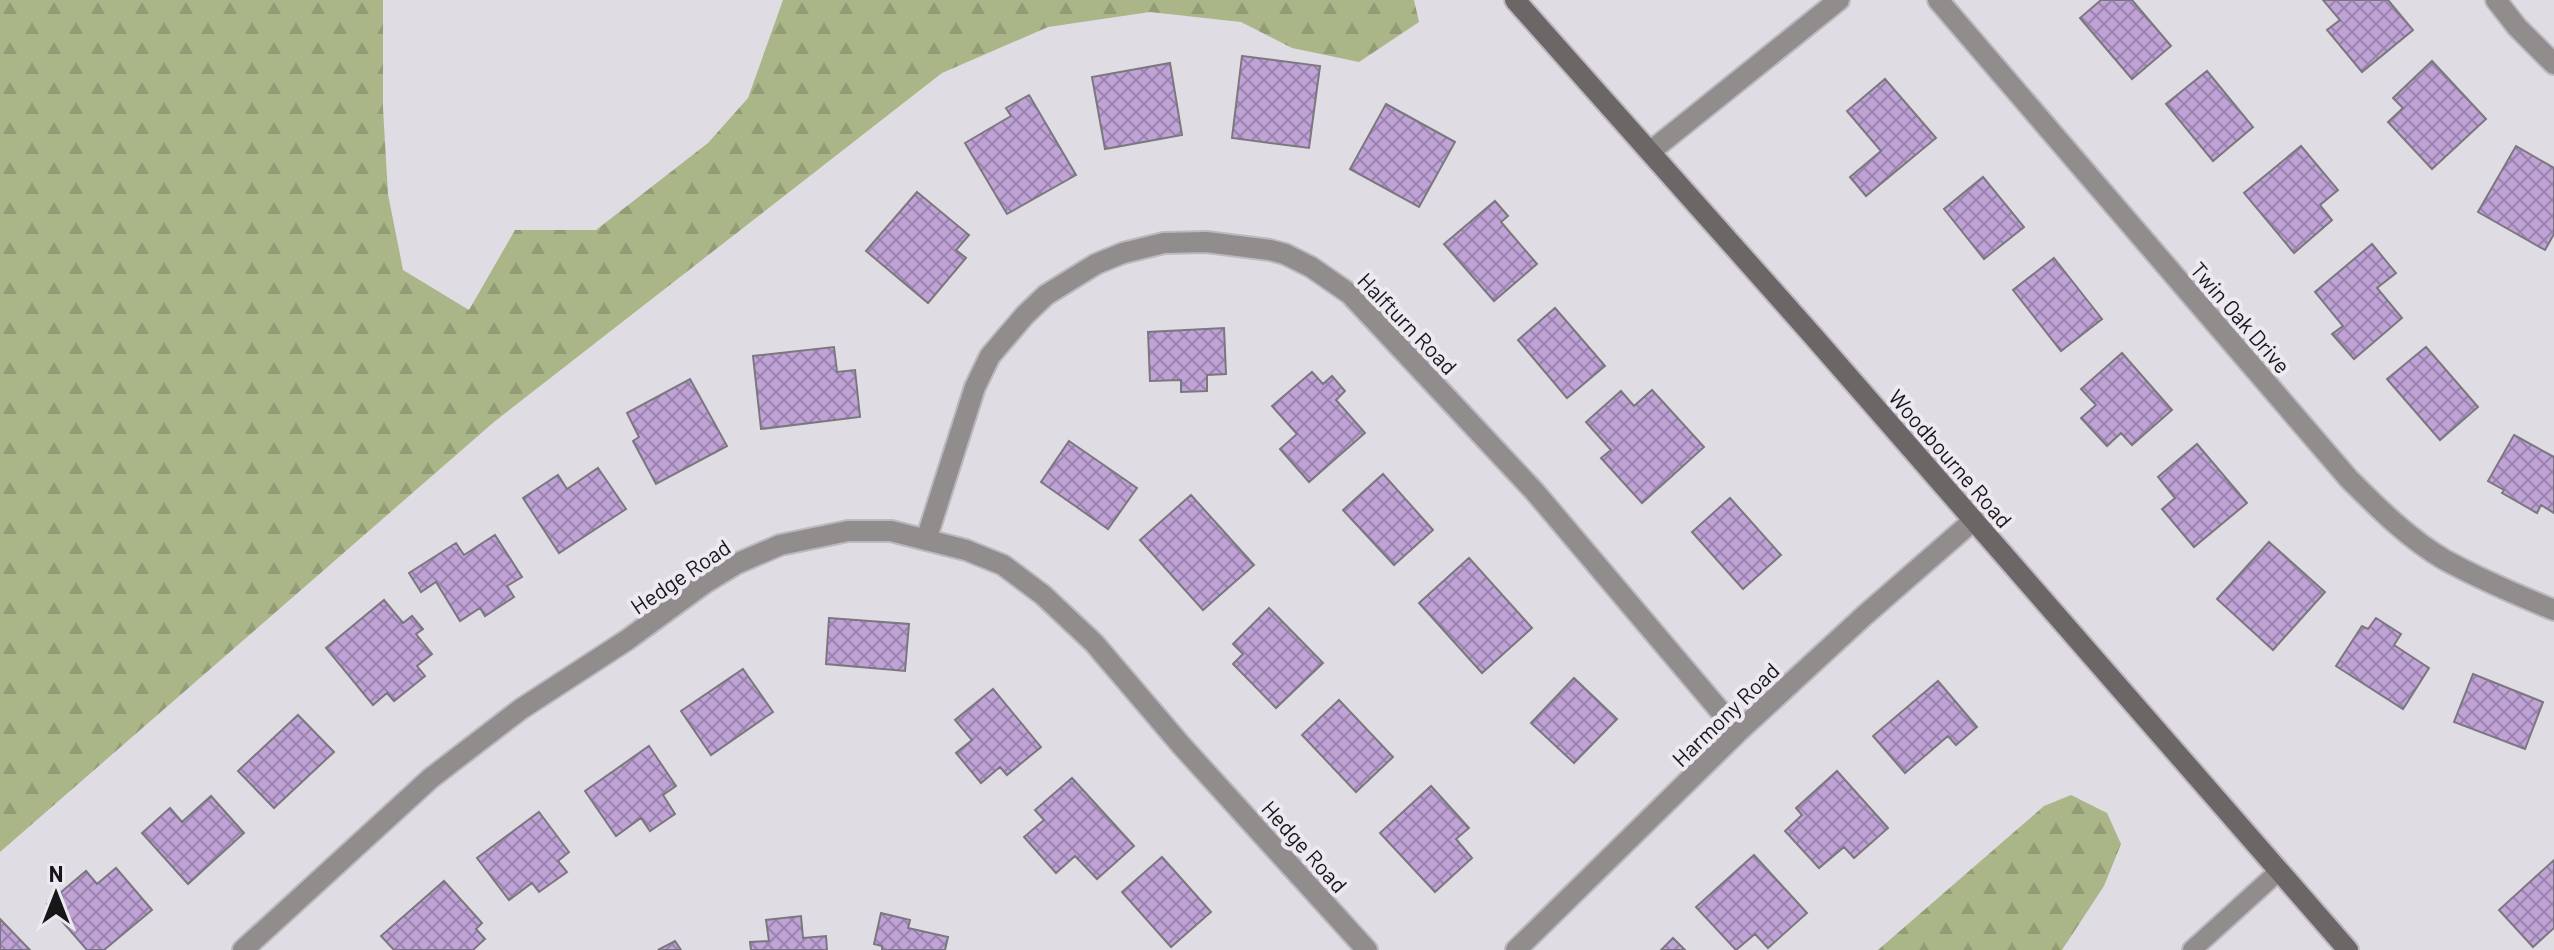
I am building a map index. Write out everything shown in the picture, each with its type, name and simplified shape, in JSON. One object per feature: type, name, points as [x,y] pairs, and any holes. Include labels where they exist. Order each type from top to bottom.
[{"type":"main road","name":"Woodbourne Road","points":[[1515,0],[1651,151],[2348,950]]},
{"type":"street","points":[[1651,151],[1839,0]]},
{"type":"street","name":"Twin Oak Drive","points":[[1938,0],[2349,479],[2389,519],[2443,558],[2505,590],[2554,610]]},
{"type":"street","points":[[2496,0],[2517,27],[2554,64]]},
{"type":"street","name":"Halfturn Road","points":[[926,540],[975,387],[990,356],[1046,295],[1096,264],[1123,253],[1164,243],[1206,242],[1270,250],[1311,267],[1350,294],[1535,492],[1738,732]]},
{"type":"street","name":"Harmony Road","points":[[1516,950],[1738,732],[1974,520]]},
{"type":"street","name":"Hedge Road","points":[[243,950],[431,778],[521,709],[736,564],[780,545],[848,531],[891,531],[966,550],[1003,565],[1043,595],[1094,643],[1181,745],[1367,950]]},
{"type":"lane","points":[[2192,950],[2279,871]]},
{"type":"green space","points":[[0,0],[383,0],[383,108],[388,194],[403,270],[469,310],[515,230],[596,230],[708,143],[748,98],[783,0],[1414,0],[1419,22],[1359,62],[1292,48],[1241,22],[1150,12],[1048,27],[942,73],[494,422],[0,852]]},
{"type":"green space","points":[[2071,795],[2107,813],[2121,844],[2104,886],[2062,950],[1878,950],[2044,806]]},
{"type":"building","points":[[2101,0],[2132,0],[2171,46],[2132,79],[2080,18]]},
{"type":"building","points":[[2323,0],[2388,0],[2413,30],[2362,72],[2327,30],[2340,20]]},
{"type":"building","points":[[1242,56],[1320,66],[1309,148],[1232,138]]},
{"type":"building","points":[[2432,61],[2486,119],[2432,169],[2388,122],[2403,108],[2393,98]]},
{"type":"building","points":[[1170,63],[1182,135],[1105,149],[1092,77]]},
{"type":"building","points":[[2207,71],[2253,127],[2213,161],[2166,104]]},
{"type":"building","points":[[1885,79],[1936,138],[1866,196],[1850,177],[1881,151],[1847,111]]},
{"type":"building","points":[[1029,95],[1076,175],[1007,214],[965,143],[1011,116],[1006,108]]},
{"type":"building","points":[[1386,104],[1455,142],[1419,207],[1350,169]]},
{"type":"building","points":[[2301,146],[2338,190],[2320,205],[2332,220],[2294,253],[2244,193]]},
{"type":"building","points":[[2516,146],[2554,168],[2554,234],[2545,250],[2478,212]]},
{"type":"building","points":[[1983,177],[2024,227],[1984,259],[1944,209]]},
{"type":"building","points":[[917,192],[969,235],[956,250],[966,258],[928,303],[866,251]]},
{"type":"building","points":[[1495,201],[1508,216],[1501,222],[1537,264],[1494,301],[1444,244]]},
{"type":"building","points":[[2372,244],[2396,273],[2377,288],[2402,318],[2354,359],[2332,334],[2343,326],[2315,292]]},
{"type":"building","points":[[2054,258],[2102,319],[2061,351],[2013,290]]},
{"type":"building","points":[[1555,308],[1605,366],[1567,398],[1518,340]]},
{"type":"building","points":[[1224,328],[1226,374],[1207,375],[1207,391],[1181,392],[1181,380],[1150,381],[1148,332]]},
{"type":"building","points":[[834,347],[837,372],[855,370],[860,417],[761,429],[753,356]]},
{"type":"building","points":[[2426,347],[2478,407],[2440,440],[2387,379]]},
{"type":"building","points":[[2122,353],[2172,410],[2132,445],[2121,433],[2107,446],[2081,418],[2096,405],[2081,389]]},
{"type":"building","points":[[1312,372],[1323,384],[1332,376],[1345,391],[1336,400],[1365,433],[1309,482],[1280,449],[1297,434],[1272,406]]},
{"type":"building","points":[[690,379],[727,446],[656,484],[633,441],[639,437],[627,413]]},
{"type":"building","points":[[1652,390],[1704,447],[1642,503],[1601,458],[1611,450],[1586,422],[1621,391],[1634,406]]},
{"type":"building","points":[[2514,435],[2554,457],[2554,513],[2541,505],[2537,513],[2488,481]]},
{"type":"building","points":[[1069,441],[1137,488],[1108,529],[1041,482]]},
{"type":"building","points":[[2197,444],[2247,503],[2194,547],[2162,509],[2175,498],[2158,477]]},
{"type":"building","points":[[598,468],[626,509],[559,553],[523,498],[558,475],[567,489]]},
{"type":"building","points":[[1383,474],[1433,530],[1394,565],[1343,510]]},
{"type":"building","points":[[1191,495],[1254,565],[1203,610],[1140,540]]},
{"type":"building","points":[[1730,498],[1781,555],[1743,589],[1692,532]]},
{"type":"building","points":[[495,535],[522,577],[507,586],[514,597],[485,616],[480,608],[460,621],[436,582],[421,592],[409,573],[456,543],[464,555]]},
{"type":"building","points":[[2269,542],[2325,592],[2273,650],[2217,599]]},
{"type":"building","points":[[1469,558],[1532,628],[1482,673],[1419,603]]},
{"type":"building","points":[[384,600],[403,623],[412,616],[423,629],[416,634],[432,654],[417,666],[425,676],[394,701],[387,693],[373,705],[326,648]]},
{"type":"building","points":[[1269,608],[1323,663],[1276,708],[1233,664],[1243,654],[1233,644]]},
{"type":"building","points":[[829,618],[909,624],[905,671],[826,664]]},
{"type":"building","points":[[2376,618],[2401,634],[2394,645],[2429,668],[2403,709],[2336,666],[2362,626],[2368,629]]},
{"type":"building","points":[[743,669],[773,712],[711,755],[681,711]]},
{"type":"building","points":[[2473,674],[2543,702],[2525,749],[2454,722]]},
{"type":"building","points":[[1574,678],[1617,719],[1574,763],[1531,723]]},
{"type":"building","points":[[1938,681],[1977,727],[1956,745],[1948,736],[1905,773],[1873,736]]},
{"type":"building","points":[[993,689],[1041,747],[1007,775],[1000,767],[981,783],[956,753],[972,740],[955,720]]},
{"type":"building","points":[[1339,700],[1393,757],[1356,792],[1302,735]]},
{"type":"building","points":[[298,715],[334,752],[274,808],[238,771]]},
{"type":"building","points":[[649,746],[676,786],[663,795],[675,814],[650,831],[641,818],[616,836],[585,791]]},
{"type":"building","points":[[1837,771],[1888,828],[1854,858],[1844,847],[1819,868],[1785,831],[1802,815],[1796,808]]},
{"type":"building","points":[[1072,778],[1134,846],[1097,879],[1075,856],[1056,873],[1024,837],[1044,820],[1035,810]]},
{"type":"building","points":[[1431,786],[1469,828],[1456,839],[1472,858],[1435,892],[1380,833]]},
{"type":"building","points":[[211,796],[244,833],[188,884],[142,833],[170,808],[182,822]]},
{"type":"building","points":[[539,812],[569,852],[558,861],[567,872],[539,892],[532,883],[509,900],[477,858]]},
{"type":"building","points":[[1754,855],[1807,913],[1768,948],[1755,934],[1736,950],[1696,907]]},
{"type":"building","points":[[1162,857],[1211,912],[1171,947],[1122,892]]},
{"type":"building","points":[[2554,860],[2554,928],[2533,947],[2499,910]]},
{"type":"building","points":[[116,868],[152,910],[104,950],[87,950],[47,904],[86,871],[97,884]]},
{"type":"building","points":[[444,881],[482,923],[476,929],[485,939],[473,950],[394,950],[381,936]]},
{"type":"building","points":[[881,913],[910,920],[908,928],[948,937],[945,950],[882,950],[882,946],[874,944]]},
{"type":"building","points":[[801,916],[803,938],[826,936],[827,950],[751,950],[750,942],[769,941],[766,920]]},
{"type":"building","points":[[0,919],[30,950],[0,950]]},
{"type":"building","points":[[1673,938],[1685,950],[1661,950]]},
{"type":"building","points":[[675,941],[681,950],[658,950]]}]
